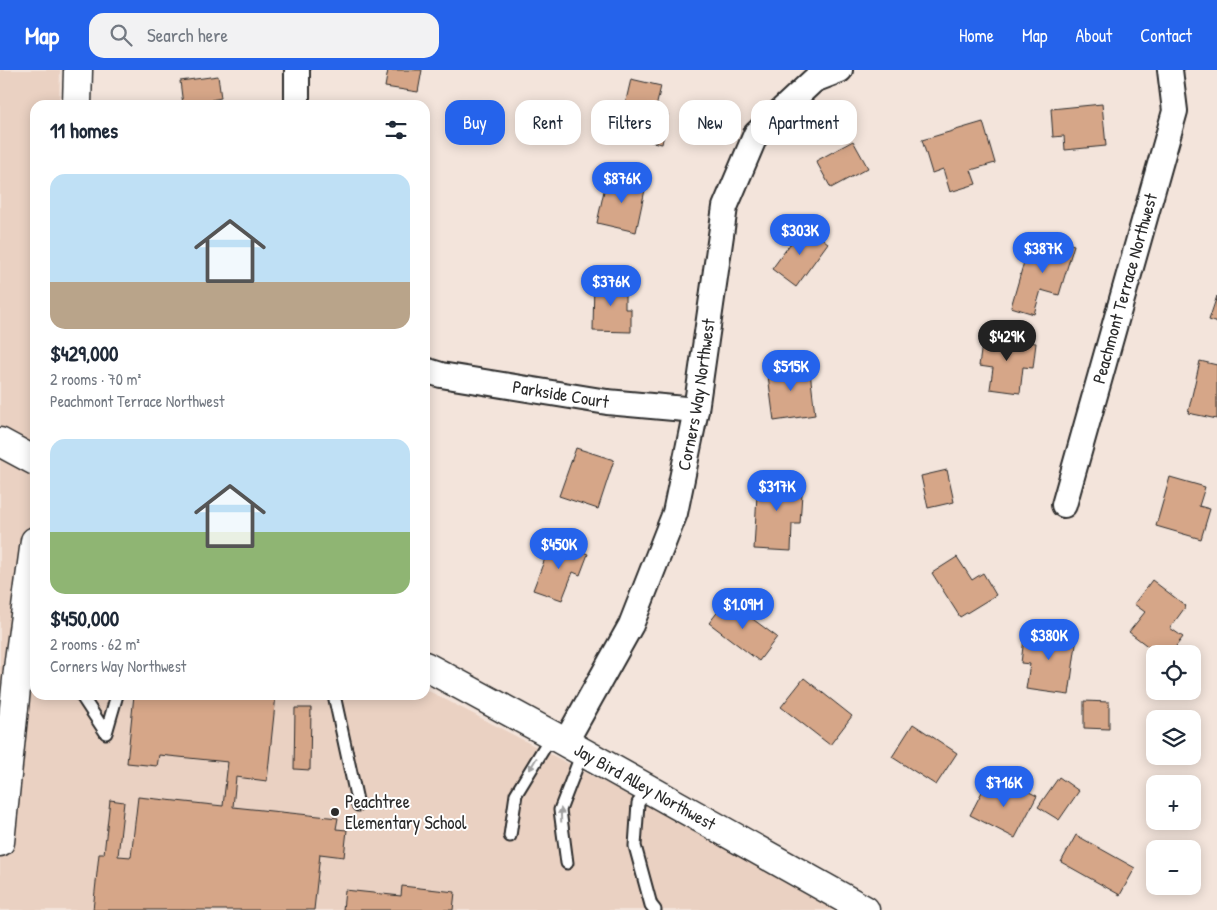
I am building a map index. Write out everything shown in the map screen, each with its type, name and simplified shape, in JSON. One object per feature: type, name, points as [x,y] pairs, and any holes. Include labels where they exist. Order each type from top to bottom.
[{"type":"street","points":[[77,100],[78,70]]},
{"type":"street","points":[[296,70],[297,100]]},
{"type":"street","name":"Corners Way Northwest","points":[[566,744],[632,625],[675,513],[696,410],[725,207],[756,134],[814,80],[840,70]]},
{"type":"street","name":"Peachmont Terrace Northwest","points":[[1064,506],[1175,111],[1170,70]]},
{"type":"street","name":"Parkside Court","points":[[430,372],[441,375],[607,402],[696,410]]},
{"type":"street","points":[[0,442],[30,457]]},
{"type":"street","points":[[0,842],[4,766],[23,662],[30,591]]},
{"type":"street","name":"Jay Bird Alley Northwest","points":[[430,669],[865,910]]},
{"type":"lane","points":[[83,700],[106,733],[116,700]]},
{"type":"lane","points":[[335,700],[358,805]]},
{"type":"lane","points":[[510,836],[516,794],[566,744]]},
{"type":"lane","points":[[566,744],[560,810],[567,863]]},
{"type":"lane","points":[[649,790],[638,804],[635,846],[651,905],[655,910]]},
{"type":"shaded area","name":"Peachtree Elementary School","points":[[0,70],[60,70],[59,100],[30,100],[30,700],[430,700],[430,692],[850,910],[0,910]]},
{"type":"building","points":[[388,70],[422,70],[418,92],[385,87]]},
{"type":"building","points":[[218,76],[221,98],[182,100],[180,81]]},
{"type":"building","points":[[631,79],[661,86],[658,100],[626,100]]},
{"type":"building","points":[[1102,104],[1106,146],[1065,150],[1064,136],[1053,137],[1051,109]]},
{"type":"building","points":[[983,122],[995,163],[971,170],[976,184],[950,192],[943,169],[932,173],[922,140]]},
{"type":"building","points":[[846,145],[855,145],[868,168],[831,188],[816,161]]},
{"type":"building","points":[[607,177],[646,185],[636,232],[597,223]]},
{"type":"building","points":[[804,225],[828,243],[796,287],[772,269]]},
{"type":"building","points":[[1043,236],[1074,245],[1059,295],[1041,290],[1034,314],[1011,307],[1024,262],[1034,264]]},
{"type":"building","points":[[594,279],[625,279],[625,309],[631,309],[631,332],[593,331]]},
{"type":"building","points":[[1217,296],[1217,323],[1209,320]]},
{"type":"building","points":[[983,336],[1036,343],[1033,368],[1023,367],[1020,393],[990,389],[993,368],[979,366]]},
{"type":"building","points":[[1200,361],[1217,365],[1217,419],[1188,413]]},
{"type":"building","points":[[809,363],[815,415],[774,421],[767,368]]},
{"type":"building","points":[[576,448],[614,460],[598,509],[559,496]]},
{"type":"building","points":[[947,470],[954,502],[928,508],[921,476]]},
{"type":"building","points":[[758,476],[803,478],[800,524],[792,524],[791,551],[754,549]]},
{"type":"building","points":[[1170,477],[1205,487],[1199,506],[1210,509],[1201,539],[1156,526]]},
{"type":"building","points":[[552,540],[588,554],[580,575],[573,572],[562,600],[533,590]]},
{"type":"building","points":[[957,557],[972,580],[983,573],[996,595],[960,617],[932,573]]},
{"type":"building","points":[[1152,580],[1186,606],[1170,628],[1183,637],[1177,645],[1146,645],[1129,632],[1145,612],[1134,604]]},
{"type":"building","points":[[727,600],[777,637],[759,661],[709,623]]},
{"type":"building","points":[[1025,630],[1077,637],[1069,695],[1026,689],[1030,664],[1021,663]]},
{"type":"building","points":[[804,678],[852,716],[830,745],[781,707]]},
{"type":"building","points":[[133,700],[275,700],[267,781],[236,777],[233,807],[338,818],[336,829],[347,830],[344,857],[320,854],[314,910],[93,910],[99,854],[104,854],[110,800],[124,802],[118,856],[131,857],[138,797],[223,806],[228,762],[159,755],[157,766],[127,763]]},
{"type":"building","points":[[1084,701],[1109,702],[1109,729],[1084,728]]},
{"type":"building","points":[[295,708],[311,708],[310,770],[294,769]]},
{"type":"building","points":[[913,724],[957,753],[936,785],[892,757]]},
{"type":"building","points":[[1059,777],[1079,791],[1059,820],[1038,807]]},
{"type":"building","points":[[1007,781],[1037,796],[1015,838],[970,815],[986,784],[1002,792]]},
{"type":"building","points":[[1076,835],[1135,868],[1120,895],[1061,862]]},
{"type":"building","points":[[402,886],[455,892],[453,910],[343,910],[345,890],[401,896]]},
{"type":"place","name":"Peachtree Elementary School","points":[[335,812]]}]
